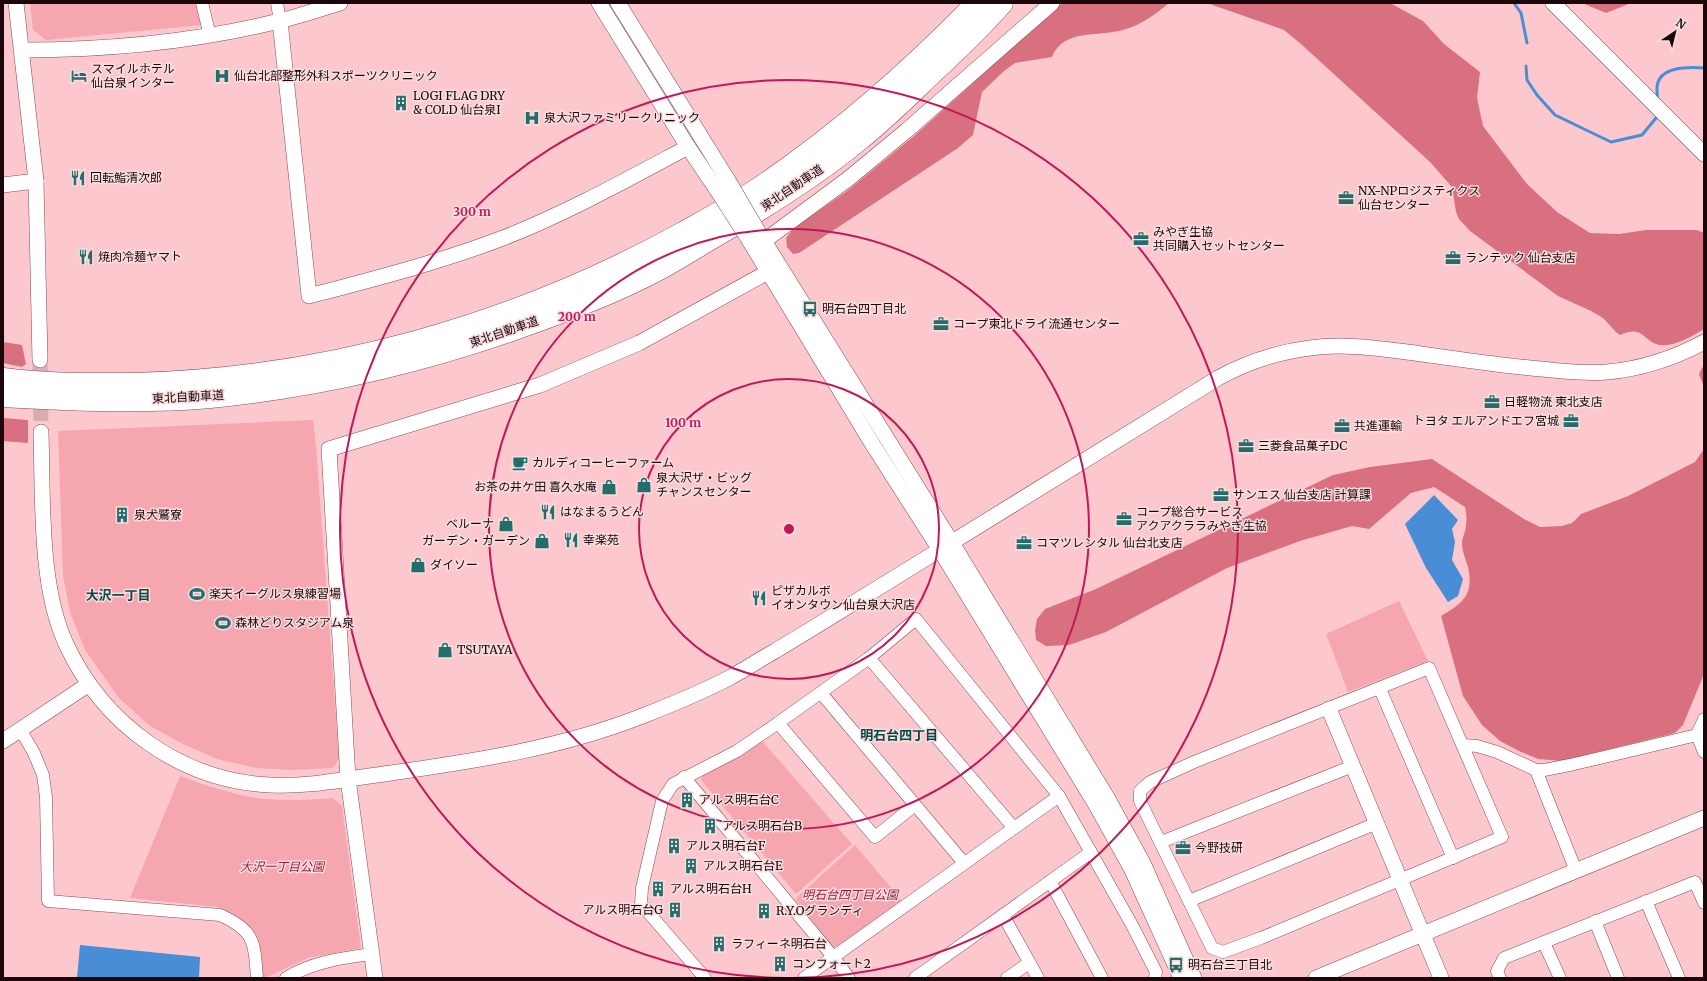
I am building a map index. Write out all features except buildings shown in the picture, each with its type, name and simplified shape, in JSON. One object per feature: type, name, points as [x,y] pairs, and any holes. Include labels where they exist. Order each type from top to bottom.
[{"type":"highway","name":"東北自動車道","points":[[3,379],[56,384],[175,383],[231,378],[292,370],[362,356],[443,335],[514,310],[596,277],[648,252],[756,190],[804,157],[848,123],[938,43],[977,3]]},
{"type":"highway","name":"東北自動車道","points":[[3,396],[93,400],[207,397],[322,382],[389,367],[448,351],[552,316],[606,294],[658,269],[766,207],[860,140],[945,62],[1002,3]]},
{"type":"highway","points":[[3,408],[92,408],[152,404],[207,397]]},
{"type":"street","points":[[16,3],[36,181],[40,360]]},
{"type":"street","points":[[202,3],[210,36]]},
{"type":"street","points":[[277,3],[309,296],[396,274],[504,237],[574,207],[688,147]]},
{"type":"street","points":[[22,50],[91,49],[160,43],[210,36],[280,21],[340,3]]},
{"type":"street","points":[[723,186],[688,147],[602,7],[618,3],[723,186],[757,238],[946,547],[1131,868],[1181,978]]},
{"type":"street","points":[[757,238],[848,179],[906,131],[1052,3]]},
{"type":"street","points":[[1553,3],[1704,154]]},
{"type":"street","points":[[3,184],[36,181]]},
{"type":"street","points":[[757,238],[768,272],[873,446],[946,547],[1108,799],[1143,863],[1194,978]]},
{"type":"street","points":[[375,978],[348,779],[329,449],[540,385],[639,343],[768,272]]},
{"type":"street","points":[[41,432],[44,522],[49,583],[55,614],[66,643],[89,684],[118,718],[135,734],[155,748],[198,770],[242,782],[270,785],[300,785],[477,761],[550,746],[646,715],[729,678],[946,547],[1218,378],[1252,362],[1279,354],[1310,348],[1343,346],[1373,348],[1520,367],[1585,373],[1623,370],[1662,361],[1702,343]]},
{"type":"street","points":[[705,978],[641,904],[642,888],[662,801],[673,784],[736,751],[778,723],[869,658],[916,619],[1059,796],[1153,965],[1156,972],[1155,978]]},
{"type":"street","points":[[869,658],[1014,828]]},
{"type":"street","points":[[1429,668],[1502,837],[1261,938],[1223,952],[1212,948],[1140,801],[1140,791],[1150,782],[1194,762],[1380,689],[1429,668]]},
{"type":"street","points":[[3,740],[89,684]]},
{"type":"street","points":[[1380,689],[1453,858]]},
{"type":"street","points":[[820,693],[964,863]]},
{"type":"street","points":[[1329,709],[1441,978]]},
{"type":"street","points":[[1704,719],[1697,735],[1704,752]]},
{"type":"street","points":[[778,723],[875,837],[915,805]]},
{"type":"street","points":[[20,730],[34,754],[43,775],[46,797],[48,902],[220,916],[236,922],[245,930],[254,943],[257,978]]},
{"type":"street","points":[[1462,745],[1477,746],[1497,752],[1536,770],[1570,766],[1697,735]]},
{"type":"street","points":[[1161,842],[1353,766]]},
{"type":"street","points":[[1536,770],[1576,871]]},
{"type":"street","points":[[684,777],[849,978]]},
{"type":"street","points":[[804,978],[1059,796]]},
{"type":"street","points":[[1316,978],[1704,818]]},
{"type":"street","points":[[1189,901],[1377,823]]},
{"type":"street","points":[[915,978],[1091,852]]},
{"type":"street","points":[[1050,881],[1102,978]]},
{"type":"street","points":[[1500,978],[1497,971],[1504,958],[1695,882],[1704,903]]},
{"type":"street","points":[[1646,901],[1679,978]]},
{"type":"street","points":[[1003,915],[1038,978]]},
{"type":"street","points":[[1595,921],[1618,978]]},
{"type":"street","points":[[1544,943],[1560,978]]},
{"type":"street","points":[[286,978],[325,961],[371,954]]},
{"type":"street","points":[[1007,978],[1029,962]]},
{"type":"green space","points":[[30,3],[198,3],[202,25],[46,40],[33,30]]},
{"type":"green space","name":"楽天イーグルス泉練習場","points":[[313,420],[339,759],[333,768],[290,770],[256,768],[217,759],[183,744],[150,726],[119,698],[85,650],[70,612],[63,576],[58,431]]},
{"type":"green space","points":[[1399,601],[1428,661],[1348,692],[1326,634]]},
{"type":"green space","points":[[763,742],[852,844],[796,894],[701,780],[703,774]]},
{"type":"green space","name":"大沢一丁目公園","points":[[180,776],[243,796],[274,800],[333,798],[342,806],[361,948],[308,958],[265,978],[261,978],[236,917],[218,907],[130,898]]},
{"type":"green space","name":"明石台四丁目公園","points":[[855,845],[902,901],[839,946],[833,947],[795,899]]},
{"type":"shaded area","points":[[1062,3],[1169,3],[1149,18],[1132,27],[1116,32],[1074,37],[1065,41],[1052,57],[1015,63],[1004,71],[982,92],[973,135],[958,148],[799,253],[793,254],[787,247],[786,238],[794,228],[847,191],[914,136]]},
{"type":"shaded area","points":[[1207,3],[1390,3],[1423,21],[1444,44],[1480,72],[1477,98],[1483,126],[1527,184],[1557,212],[1590,233],[1619,234],[1646,230],[1697,230],[1704,233],[1704,329],[1677,343],[1660,345],[1650,341],[1639,333],[1628,332],[1620,335],[1603,318],[1558,296],[1470,231],[1459,219],[1456,212],[1452,187],[1430,162],[1301,44],[1284,30]]},
{"type":"shaded area","points":[[1582,3],[1631,3],[1606,13]]},
{"type":"shaded area","points":[[3,342],[22,345],[26,364],[22,367],[3,363]]},
{"type":"shaded area","points":[[1704,364],[1704,387],[1699,374]]},
{"type":"shaded area","points":[[3,418],[28,420],[28,443],[3,441]]},
{"type":"shaded area","points":[[1704,449],[1704,674],[1683,725],[1675,733],[1562,761],[1538,759],[1519,751],[1500,741],[1482,725],[1463,696],[1441,616],[1461,602],[1468,591],[1468,567],[1462,543],[1466,525],[1466,510],[1465,507],[1434,487],[1411,493],[1369,529],[1352,526],[1300,541],[1227,568],[1106,632],[1069,645],[1046,646],[1036,640],[1035,630],[1037,619],[1045,609],[1096,589],[1333,475],[1370,467],[1432,459],[1524,519],[1540,527],[1562,526],[1572,523],[1581,514],[1628,496],[1695,462]]},
{"type":"water","points":[[1434,495],[1458,520],[1452,529],[1455,542],[1452,560],[1463,579],[1458,596],[1448,602],[1426,568],[1405,524]]},
{"type":"water","points":[[80,945],[200,957],[199,978],[77,978]]},
{"type":"waterway","points":[[1514,3],[1521,13],[1527,43]]},
{"type":"waterway","points":[[1526,66],[1527,80],[1537,95],[1555,115],[1611,142],[1642,135],[1656,118]]},
{"type":"waterway","points":[[1658,100],[1657,87],[1659,80],[1663,75],[1675,69],[1704,68]]},
{"type":"tunnel","points":[[40,360],[41,432]]},
{"type":"place","name":"スマイルホテル 仙台泉インター","points":[[79,76]]},
{"type":"place","name":"仙台北部整形外科スポーツクリニック","points":[[222,76]]},
{"type":"place","name":"LOGI FLAG DRY & COLD 仙台泉I","points":[[401,103]]},
{"type":"place","name":"泉大沢ファミリークリニック","points":[[532,118]]},
{"type":"place","name":"回転鮨清次郎","points":[[78,178]]},
{"type":"place","name":"NX-NPロジスティクス 仙台センター","points":[[1346,198]]},
{"type":"place","name":"みやぎ生協 共同購入セットセンター","points":[[1141,239]]},
{"type":"place","name":"焼肉冷麺ヤマト","points":[[86,257]]},
{"type":"place","name":"ランテック 仙台支店","points":[[1453,258]]},
{"type":"place","name":"明石台四丁目北","points":[[810,309]]},
{"type":"place","name":"コープ東北ドライ流通センター","points":[[941,324]]},
{"type":"place","name":"日軽物流 東北支店","points":[[1492,402]]},
{"type":"place","name":"トヨタ エルアンドエフ宮城","points":[[1571,421]]},
{"type":"place","name":"共進運輸","points":[[1342,426]]},
{"type":"place","name":"三菱食品菓子DC","points":[[1246,446]]},
{"type":"place","name":"カルディコーヒーファーム","points":[[520,463]]},
{"type":"place","name":"泉大沢ザ・ビッグ チャンスセンター","points":[[644,485]]},
{"type":"place","name":"お茶の井ケ田 喜久水庵","points":[[609,487]]},
{"type":"place","name":"サンエス 仙台支店 計算課","points":[[1221,495]]},
{"type":"place","name":"はなまるうどん","points":[[548,512]]},
{"type":"place","name":"泉犬鷲寮","points":[[122,515]]},
{"type":"place","name":"コープ総合サービス アクアクララみやぎ生協","points":[[1124,519]]},
{"type":"place","name":"ベルーナ","points":[[506,524]]},
{"type":"place","name":"幸楽苑","points":[[571,540]]},
{"type":"place","name":"ガーデン・ガーデン","points":[[542,541]]},
{"type":"place","name":"コマツレンタル 仙台北支店","points":[[1024,543]]},
{"type":"place","name":"ダイソー","points":[[418,565]]},
{"type":"place","name":"楽天イーグルス泉練習場","points":[[197,594]]},
{"type":"place","name":"ピザカルボ イオンタウン仙台泉大沢店","points":[[759,598]]},
{"type":"place","name":"森林どりスタジアム泉","points":[[223,623]]},
{"type":"place","name":"TSUTAYA","points":[[445,650]]},
{"type":"place","name":"アルス明石台C","points":[[687,800]]},
{"type":"place","name":"アルス明石台B","points":[[710,826]]},
{"type":"place","name":"アルス明石台F","points":[[674,846]]},
{"type":"place","name":"今野技研","points":[[1183,848]]},
{"type":"place","name":"アルス明石台E","points":[[691,866]]},
{"type":"place","name":"アルス明石台H","points":[[658,889]]},
{"type":"place","name":"アルス明石台G","points":[[675,910]]},
{"type":"place","name":"R.Y.Oグランディ","points":[[764,911]]},
{"type":"place","name":"ラフィーネ明石台","points":[[719,944]]},
{"type":"place","name":"コンフォート2","points":[[780,964]]},
{"type":"place","name":"明石台三丁目北","points":[[1176,965]]},
{"type":"district","name":"大沢一丁目","points":[[118,595]]},
{"type":"district","name":"明石台四丁目","points":[[899,735]]}]
